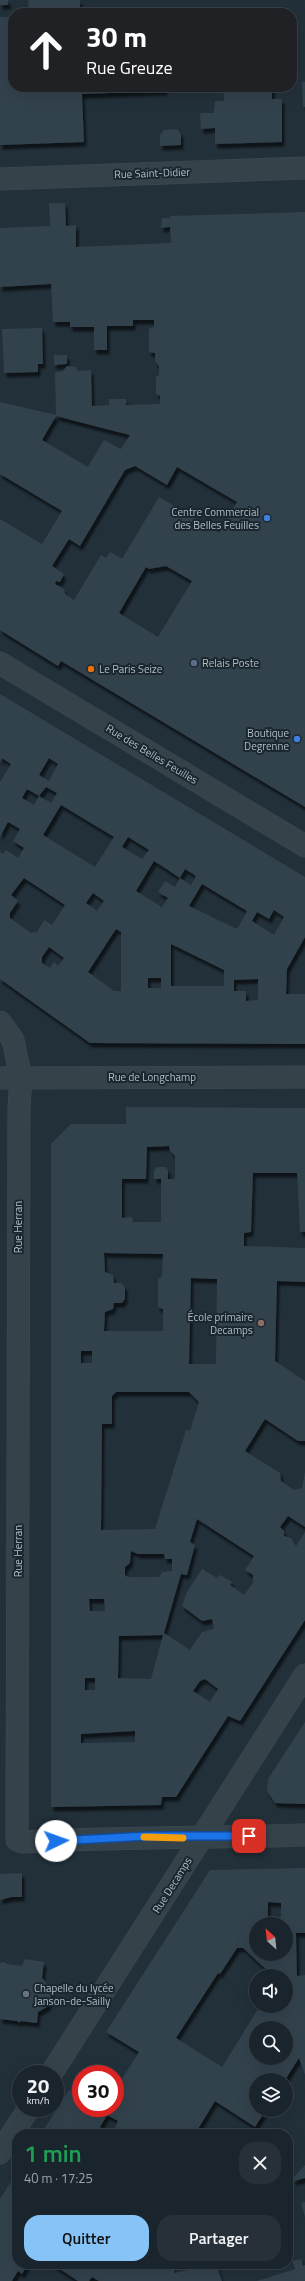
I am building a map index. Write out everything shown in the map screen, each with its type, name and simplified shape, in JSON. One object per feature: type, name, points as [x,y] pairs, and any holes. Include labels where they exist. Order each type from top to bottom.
[{"type":"street","name":"Rue Saint-Didier","points":[[0,179],[305,168]]},
{"type":"street","name":"Rue des Belles Feuilles","points":[[0,663],[305,846]]},
{"type":"street","points":[[0,1022],[13,1040],[10,1078]]},
{"type":"street","name":"Rue de Longchamp","points":[[10,1078],[305,1077]]},
{"type":"street","name":"Rue Herran","points":[[10,1078],[19,1107],[18,1840],[22,1842],[148,1836],[201,1838]]},
{"type":"street","name":"Rue Decamps","points":[[57,2065],[305,1675]]},
{"type":"street","points":[[201,1838],[305,1835]]},
{"type":"street","points":[[16,2129],[23,2117]]},
{"type":"street","points":[[0,2154],[12,2135]]},
{"type":"building","points":[[0,0],[8,0],[8,5],[0,5]]},
{"type":"building","points":[[28,0],[80,0],[80,8],[29,8]]},
{"type":"building","points":[[0,17],[8,17],[8,92],[137,92],[82,94],[84,142],[0,145]]},
{"type":"building","points":[[302,82],[305,82],[305,107],[303,107]]},
{"type":"building","points":[[223,92],[272,92],[272,99],[282,99],[282,142],[215,144],[215,128],[201,129],[200,113],[214,113],[215,101],[224,101]]},
{"type":"building","points":[[177,129],[181,134],[181,145],[160,146],[160,135],[164,130]]},
{"type":"building","points":[[49,203],[65,203],[66,226],[76,225],[76,247],[171,243],[170,227],[161,228],[162,218],[170,218],[170,216],[305,212],[305,807],[61,661],[58,666],[0,630],[0,519],[42,544],[62,511],[0,474],[0,402],[56,415],[55,372],[63,371],[67,366],[76,367],[78,371],[91,370],[92,406],[109,405],[109,399],[126,399],[126,405],[160,404],[160,396],[156,394],[156,377],[159,375],[159,366],[155,361],[155,353],[149,352],[149,329],[154,327],[154,320],[133,320],[133,326],[107,326],[107,350],[94,350],[94,327],[70,327],[70,322],[53,322],[51,284],[0,287],[0,228],[50,226]],"holes":[[[56,416],[106,429],[130,435],[121,449],[104,440],[88,467],[42,440]],[[135,466],[167,485],[177,467],[237,502],[219,533],[159,497],[122,559],[110,552],[106,558],[101,555],[74,600],[65,594],[64,589],[55,584],[56,581],[60,582],[64,574],[52,566],[69,539],[80,546],[125,470]],[[166,566],[192,581],[158,637],[119,613],[146,567],[149,569]]]},
{"type":"building","points":[[42,328],[43,364],[38,364],[38,372],[4,373],[2,329]]},
{"type":"building","points":[[54,355],[67,355],[67,364],[54,365]]},
{"type":"building","points":[[0,694],[305,877],[305,937],[287,969],[286,994],[305,994],[305,1044],[90,1043],[0,979],[0,852],[3,854],[6,850],[18,858],[24,848],[13,841],[20,829],[8,822],[0,837],[0,782],[11,764],[2,758],[0,762]],"holes":[[[49,758],[58,764],[49,781],[39,775]],[[46,787],[57,793],[51,803],[39,796]],[[27,789],[39,796],[34,805],[22,798]],[[61,805],[114,837],[95,867],[43,835]],[[128,837],[149,850],[142,859],[122,847]],[[154,861],[180,878],[175,887],[165,881],[158,892],[168,898],[162,907],[136,891]],[[185,869],[196,876],[191,885],[180,878]],[[24,878],[65,905],[52,925],[44,920],[37,932],[31,933],[10,918],[10,913],[18,901],[11,895]],[[202,884],[247,911],[237,929],[189,906]],[[93,893],[104,901],[97,911],[86,903]],[[274,910],[284,917],[274,935],[252,921],[257,912],[269,919]],[[116,929],[121,932],[121,991],[114,991],[88,972]],[[171,944],[224,970],[224,986],[171,986]],[[49,947],[64,958],[58,966],[54,962],[50,968],[42,963],[42,957]],[[148,978],[161,978],[161,988],[148,988]],[[258,979],[258,1000],[246,1001],[246,991],[234,991],[234,980]]]},
{"type":"building","points":[[126,1107],[305,1108],[305,1232],[300,1232],[297,1173],[253,1173],[251,1232],[244,1233],[244,1246],[305,1248],[305,1282],[277,1281],[275,1361],[305,1381],[305,1441],[298,1441],[265,1419],[245,1451],[280,1473],[281,1481],[294,1490],[302,1488],[305,1472],[305,1527],[288,1516],[280,1527],[284,1531],[284,1536],[291,1538],[296,1546],[305,1532],[305,1620],[240,1721],[228,1716],[176,1797],[162,1797],[161,1805],[51,1807],[51,1144],[71,1124],[126,1124]],"holes":[[[169,1146],[170,1151],[175,1156],[175,1179],[168,1179],[168,1170],[165,1167],[157,1167],[154,1170],[154,1179],[161,1179],[161,1222],[133,1222],[132,1217],[122,1218],[122,1179],[146,1179],[147,1147]],[[104,1253],[163,1254],[162,1276],[158,1279],[158,1307],[163,1309],[163,1331],[104,1331],[105,1312],[113,1309],[114,1303],[122,1303],[125,1299],[125,1287],[121,1283],[114,1283],[113,1275],[105,1272]],[[191,1278],[217,1279],[216,1364],[189,1364]],[[81,1351],[92,1351],[92,1363],[81,1363]],[[116,1392],[189,1392],[199,1402],[190,1431],[186,1430],[155,1529],[101,1530],[102,1424],[112,1424],[112,1396]],[[197,1519],[254,1556],[245,1570],[253,1575],[253,1583],[244,1595],[230,1585],[232,1582],[220,1575],[217,1578],[202,1569],[187,1592],[182,1606],[202,1621],[212,1619],[214,1629],[202,1632],[190,1650],[164,1633],[181,1574],[187,1575],[195,1545],[190,1542]],[[131,1551],[138,1554],[164,1554],[165,1559],[172,1559],[172,1571],[162,1572],[159,1577],[128,1577],[125,1575],[125,1567],[130,1563]],[[89,1599],[104,1599],[105,1611],[90,1611]],[[163,1635],[151,1679],[118,1678],[119,1636]],[[85,1678],[95,1678],[95,1690],[85,1690]],[[205,1679],[218,1689],[210,1702],[193,1691],[200,1681]],[[135,1731],[135,1742],[81,1743],[81,1734]]]},
{"type":"building","points":[[305,1722],[305,1804],[275,1803],[267,1791],[268,1779]]},
{"type":"building","points":[[305,1868],[305,1933],[296,1933],[297,1976],[305,1975],[305,2075],[299,2058],[289,2073],[249,2073],[249,2117],[261,2117],[255,2127],[215,2101],[198,2129],[109,2129],[115,2128],[118,2121],[111,2117],[124,2117],[124,2076],[139,2052],[106,2032],[210,1870]],"holes":[[[268,1902],[281,1903],[281,1917],[293,1917],[293,1961],[257,1961],[266,1969],[293,1969],[293,2013],[256,2013],[251,2021],[293,2021],[293,2065],[249,2065],[249,2024],[222,2067],[176,2038],[218,1973],[220,1974],[237,1948],[243,1948],[249,1954],[249,1917],[268,1917]]]},
{"type":"building","points":[[22,1873],[22,1897],[11,1897],[0,1900],[0,1874]]},
{"type":"building","name":"Chapelle du lycée Janson-de-Sailly","points":[[25,1959],[44,1962],[42,1978],[52,1990],[50,2003],[47,2007],[38,2012],[37,2023],[20,2021],[20,2023],[17,2021],[0,2019],[0,1963],[4,1962],[7,1964],[22,1966]]},
{"type":"building","points":[[69,2090],[72,2092],[72,2117],[106,2117],[100,2127],[103,2129],[44,2129],[52,2117],[64,2117],[64,2098]]},
{"type":"building","points":[[305,2165],[305,2178],[294,2181],[293,2178]]},
{"type":"building","points":[[12,2180],[12,2269],[25,2269],[22,2274],[18,2271],[12,2281],[0,2281],[0,2199]]},
{"type":"building","points":[[305,2202],[305,2217],[301,2203]]},
{"type":"building","points":[[301,2259],[303,2266],[305,2265],[305,2281],[257,2281],[295,2269],[293,2261]]},
{"type":"building","points":[[60,2269],[174,2269],[175,2273],[192,2269],[218,2269],[222,2281],[99,2281],[92,2277],[89,2281],[78,2281]]},
{"type":"slow traffic","points":[[144,1837],[183,1838]]},
{"type":"place","name":"Centre Commercial des Belles Feuilles","points":[[267,518]]},
{"type":"place","name":"Relais Poste","points":[[194,663]]},
{"type":"place","name":"Le Paris Seize","points":[[91,669]]},
{"type":"place","name":"Boutique Degrenne","points":[[297,739]]},
{"type":"place","name":"École primaire Decamps","points":[[261,1323]]},
{"type":"place","name":"Chapelle du lycée Janson-de-Sailly","points":[[26,1994]]},
{"type":"route","points":[[56,1841],[148,1836],[201,1838],[249,1836]]}]
